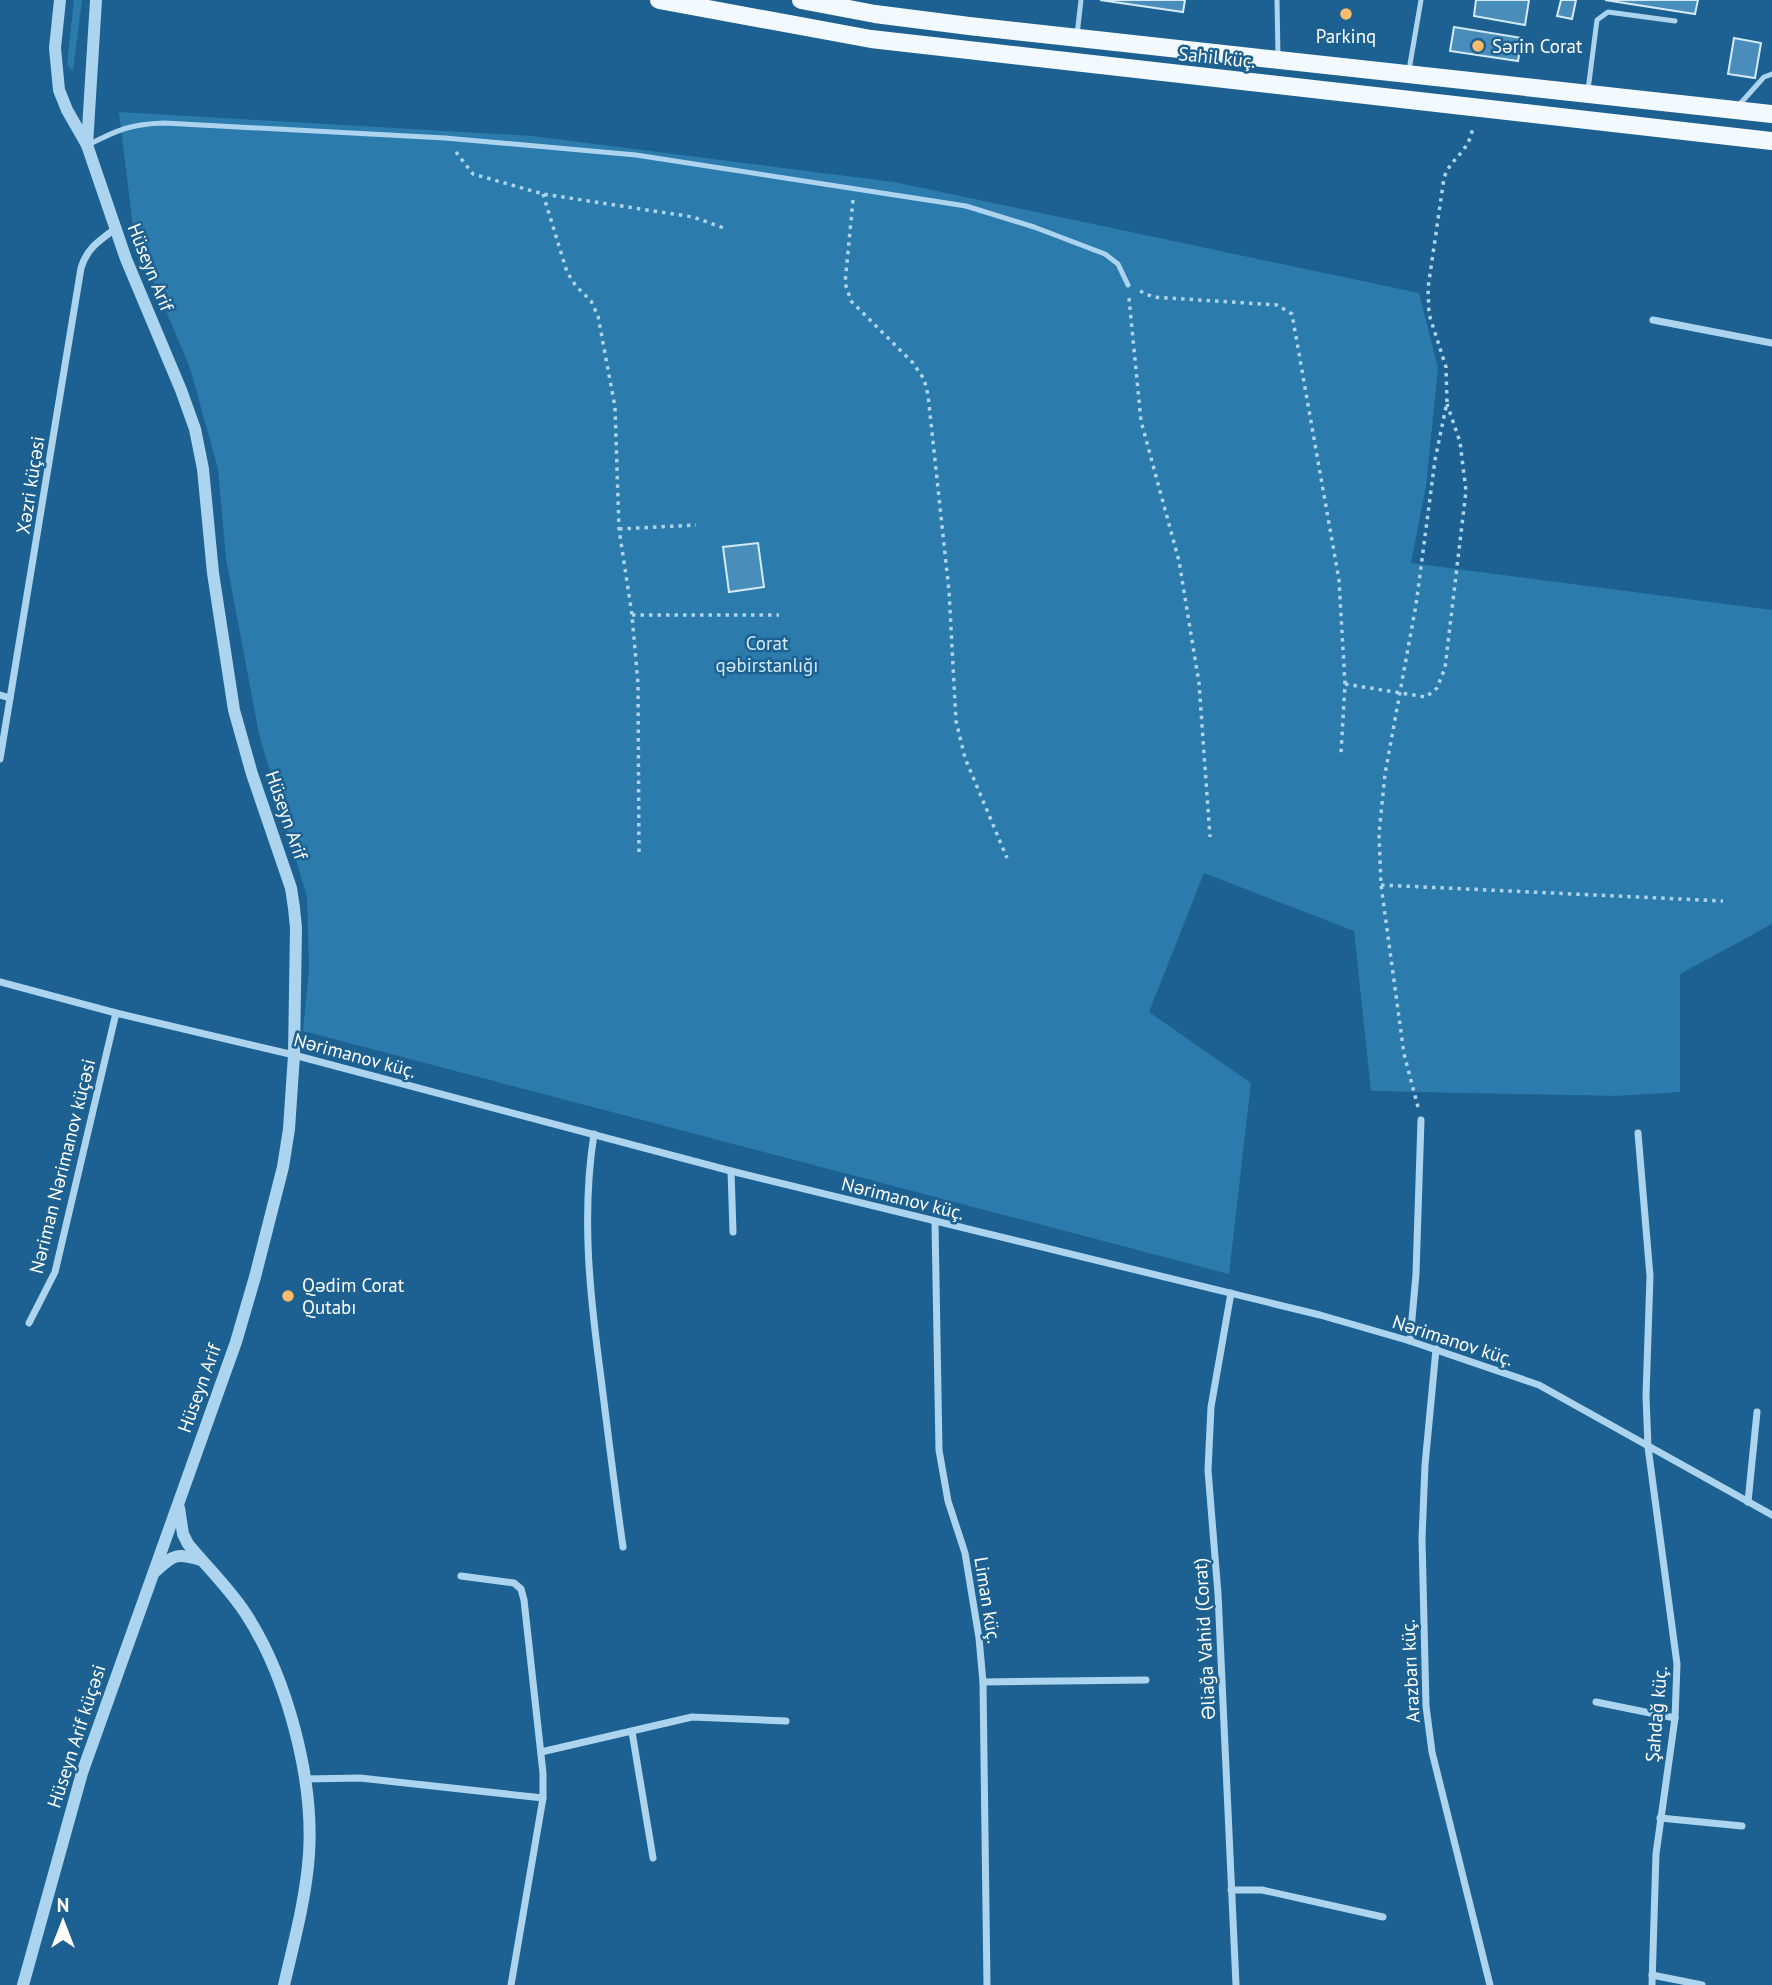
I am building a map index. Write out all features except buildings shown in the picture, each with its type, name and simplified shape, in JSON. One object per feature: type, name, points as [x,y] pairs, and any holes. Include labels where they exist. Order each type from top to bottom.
[{"type":"main road","name":"Sahil küç.","points":[[659,0],[871,39],[1772,141]]},
{"type":"main road","name":"Sahil küç.","points":[[801,0],[876,7],[1077,38],[1772,114]]},
{"type":"street","points":[[60,0],[55,48],[59,90],[87,145]]},
{"type":"street","points":[[87,145],[96,0]]},
{"type":"street","name":"Hüseyn Arif","points":[[87,145],[115,229],[195,429],[203,469],[213,573],[234,710],[252,774],[291,888],[296,928],[294,1055],[289,1129],[283,1167],[236,1342],[178,1504]]},
{"type":"street","name":"Xəzri küçəsi","points":[[0,759],[81,268],[85,253],[115,229]]},
{"type":"street","points":[[1653,320],[1772,343]]},
{"type":"street","points":[[0,695],[10,698]]},
{"type":"street","name":"Nərimanov küç.","points":[[0,982],[116,1013],[294,1055],[935,1223],[1231,1293],[1410,1341],[1539,1385],[1772,1515]]},
{"type":"street","name":"Nəriman Nərimanov küçəsi","points":[[29,1323],[55,1272],[116,1013]]},
{"type":"street","points":[[1410,1341],[1416,1274],[1421,1120]]},
{"type":"street","name":"Şahdağ küç.","points":[[1638,1133],[1650,1276],[1646,1396],[1648,1447],[1677,1664],[1675,1718],[1656,1854],[1652,1985]]},
{"type":"street","points":[[594,1134],[586,1214],[589,1289],[623,1547]]},
{"type":"street","points":[[731,1171],[733,1232]]},
{"type":"street","name":"Liman küç.","points":[[935,1223],[939,1450],[948,1501],[965,1553],[979,1637],[983,1682],[987,1985]]},
{"type":"street","name":"Əliağa Vahid (Corat)","points":[[1231,1293],[1211,1407],[1208,1470],[1218,1594],[1236,1985]]},
{"type":"street","name":"Arazbarı küç.","points":[[1436,1349],[1425,1465],[1422,1539],[1426,1706],[1432,1752],[1490,1985]]},
{"type":"street","points":[[1748,1502],[1757,1412]]},
{"type":"street","points":[[178,1504],[183,1534],[188,1544],[246,1614],[272,1661],[306,1779],[310,1819],[309,1854],[284,1985]]},
{"type":"street","name":"Hüseyn Arif küçəsi","points":[[23,1985],[82,1773],[178,1504]]},
{"type":"street","points":[[153,1574],[171,1557],[183,1555],[202,1560]]},
{"type":"street","points":[[461,1576],[514,1583],[521,1589],[541,1752],[543,1797],[512,1985]]},
{"type":"street","points":[[983,1682],[1146,1680]]},
{"type":"street","points":[[1596,1702],[1675,1718]]},
{"type":"street","points":[[541,1752],[692,1717],[786,1721]]},
{"type":"street","points":[[632,1732],[653,1858]]},
{"type":"street","points":[[306,1779],[360,1778],[543,1797]]},
{"type":"street","points":[[1660,1818],[1742,1826]]},
{"type":"street","points":[[1231,1890],[1262,1890],[1383,1917]]},
{"type":"street","points":[[1652,1975],[1702,1985]]},
{"type":"lane","points":[[1077,38],[1081,0]]},
{"type":"lane","points":[[1277,0],[1278,59]]},
{"type":"lane","points":[[1409,73],[1421,0]]},
{"type":"lane","points":[[1587,93],[1597,20],[1601,15],[1608,12],[1675,21]]},
{"type":"lane","points":[[1736,109],[1764,77],[1772,74]]},
{"type":"lane","points":[[87,145],[123,128],[144,124],[445,138],[636,155],[966,206],[1034,227],[1105,254],[1118,264],[1128,285]]},
{"type":"path","points":[[1421,1120],[1404,1054],[1381,885],[1380,822],[1385,774],[1416,605],[1435,460],[1447,402],[1446,367],[1429,314],[1427,288],[1444,177],[1447,168],[1471,140],[1476,106]]},
{"type":"path","points":[[445,138],[473,174],[543,194],[693,216],[724,228]]},
{"type":"path","points":[[854,187],[845,283],[851,301],[913,363],[924,379],[928,395],[948,591],[956,721],[965,758],[1007,858]]},
{"type":"path","points":[[543,194],[567,272],[576,286],[592,301],[598,316],[615,407],[619,529],[632,615],[638,684],[639,856]]},
{"type":"path","points":[[1128,285],[1153,297],[1277,305],[1292,314],[1339,580],[1345,684],[1341,753]]},
{"type":"path","points":[[1128,285],[1141,421],[1179,561],[1199,683],[1210,836]]},
{"type":"path","points":[[1345,684],[1426,697],[1437,688],[1445,668],[1466,491],[1460,442],[1447,402]]},
{"type":"path","points":[[619,529],[696,525]]},
{"type":"path","points":[[632,615],[779,615]]},
{"type":"path","points":[[1381,885],[1723,901]]},
{"type":"green space","points":[[74,0],[82,0],[73,71],[67,65]]},
{"type":"green space","name":"Corat qəbirstanlığı","points":[[119,112],[532,136],[894,182],[1419,293],[1438,368],[1426,486],[1411,563],[1772,610],[1772,924],[1680,974],[1680,1092],[1616,1096],[1371,1091],[1354,931],[1204,873],[1149,1012],[1251,1083],[1229,1274],[303,1031],[309,969],[307,897],[259,734],[226,559],[218,469],[190,368],[134,235]]},
{"type":"place","name":"Parkinq","points":[[1346,14]]},
{"type":"place","name":"Sərin Corat","points":[[1478,46]]},
{"type":"place","name":"Qədim Corat Qutabı","points":[[288,1296]]}]
